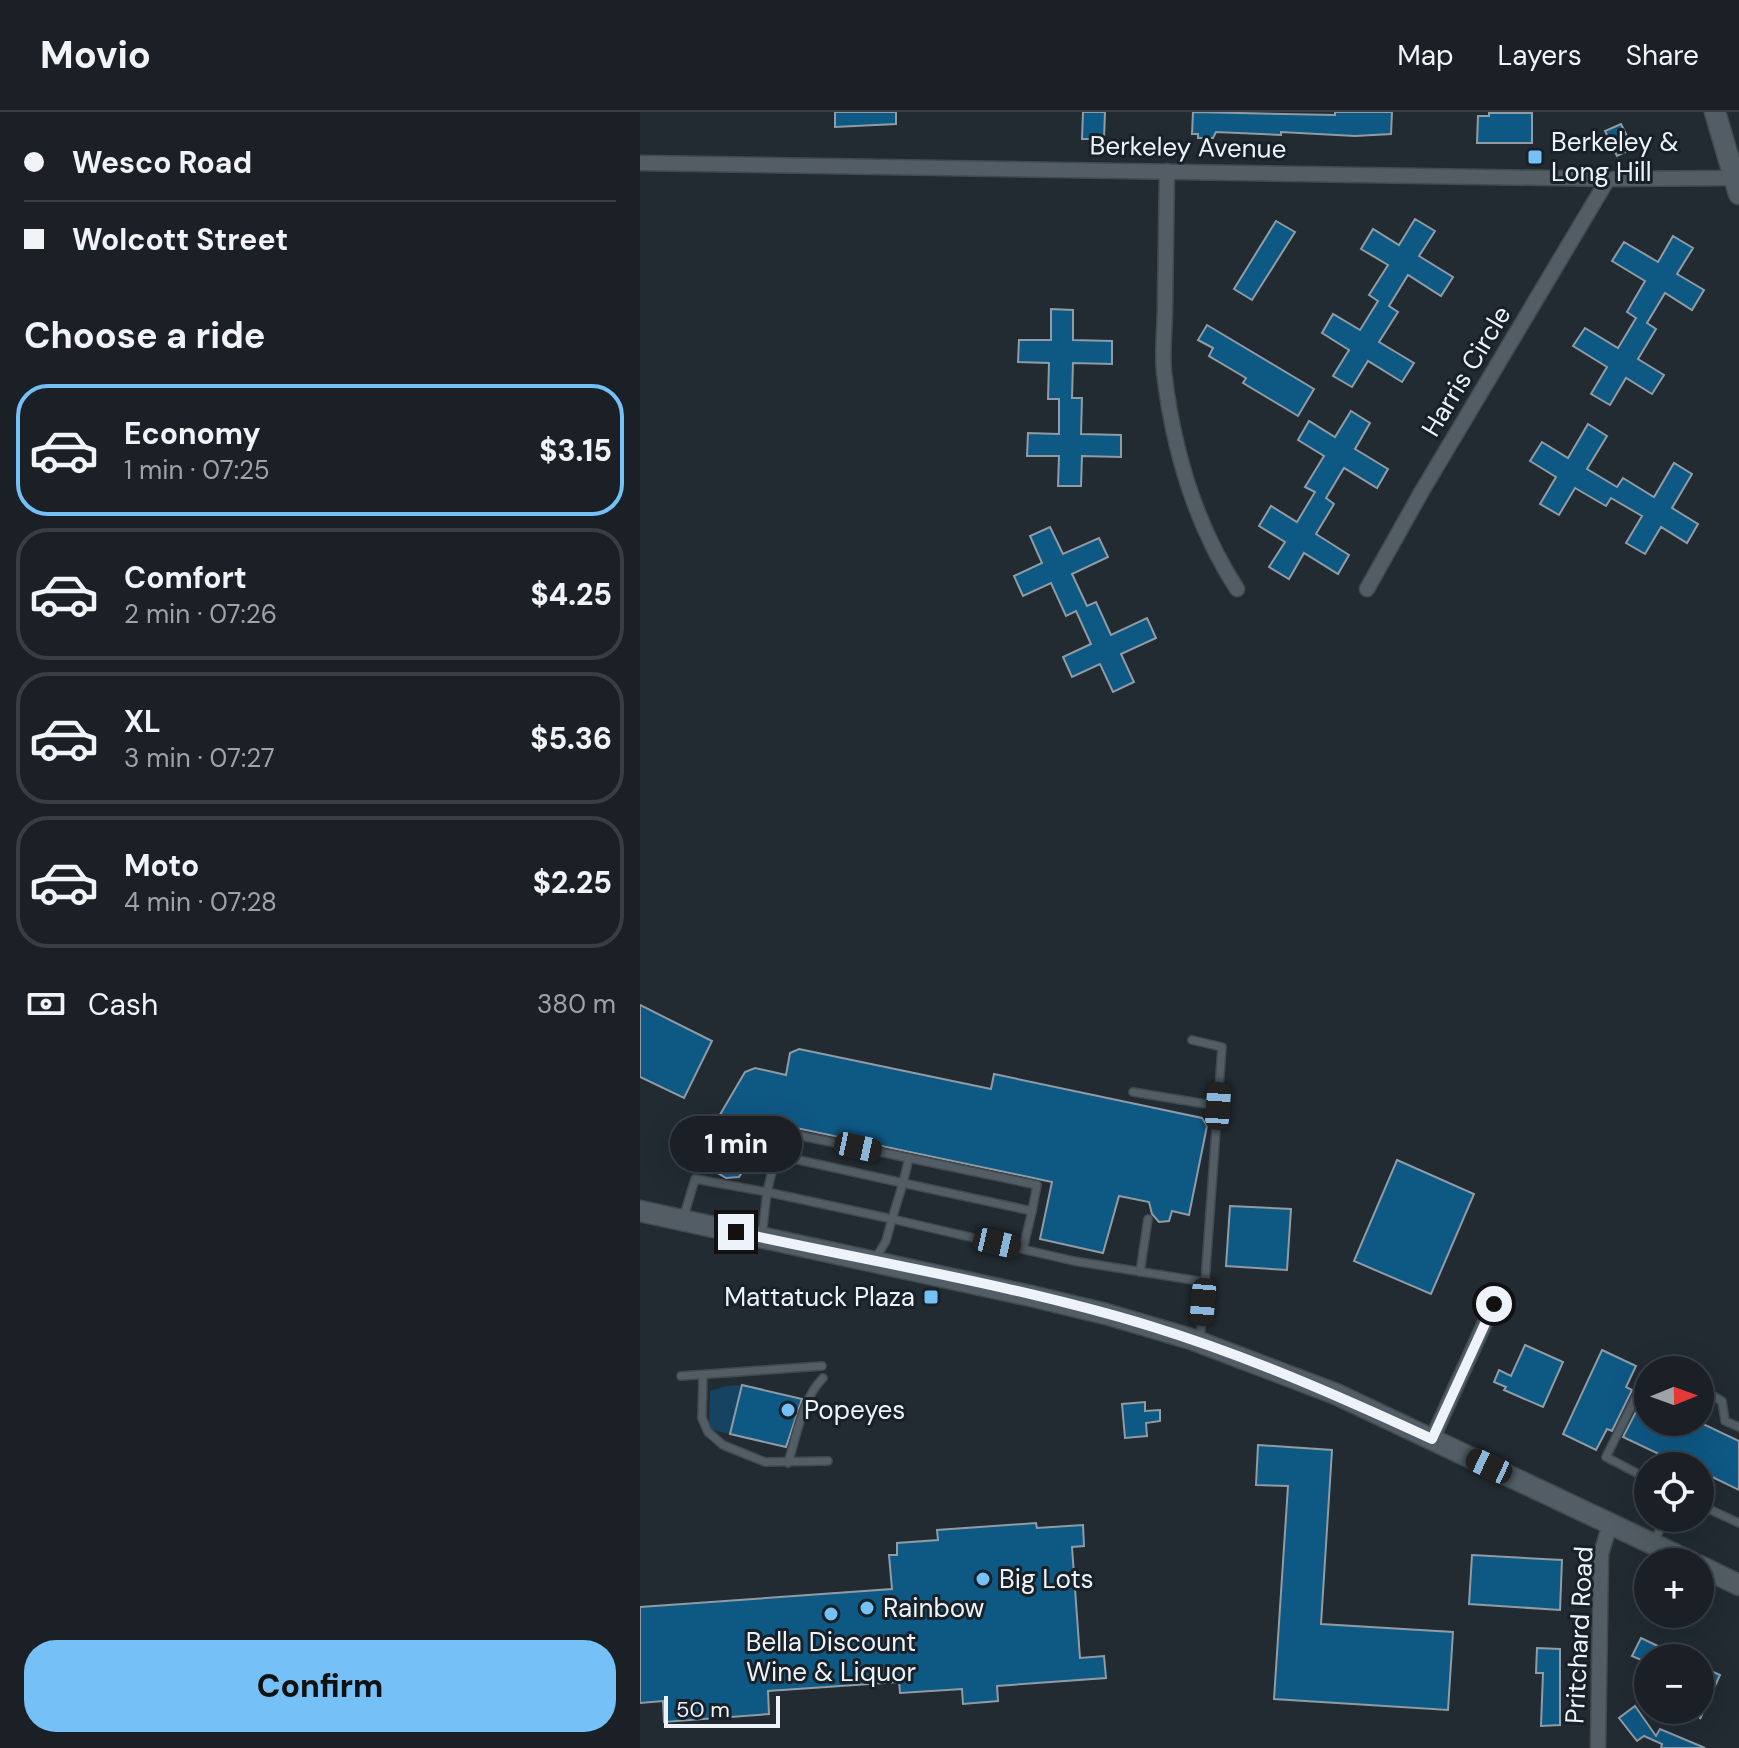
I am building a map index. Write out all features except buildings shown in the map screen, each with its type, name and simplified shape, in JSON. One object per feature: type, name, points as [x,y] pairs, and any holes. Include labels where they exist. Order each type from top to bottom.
[{"type":"main road","points":[[1715,112],[1737,186]]},
{"type":"main road","points":[[640,1211],[1106,1314],[1200,1342],[1289,1374],[1661,1548]]},
{"type":"main road","points":[[1714,1572],[1738,1582]]},
{"type":"street","name":"Berkeley Avenue","points":[[640,163],[1608,179],[1737,186]]},
{"type":"street","points":[[1167,171],[1164,369],[1172,423],[1196,511],[1216,556],[1237,589]]},
{"type":"street","name":"Harris Circle","points":[[1367,589],[1608,179]]},
{"type":"street","points":[[1432,1439],[1499,1292]]},
{"type":"street","name":"Pritchard Road","points":[[1598,1748],[1601,1554],[1610,1524]]},
{"type":"lane","points":[[1192,1040],[1222,1047],[1200,1342]]},
{"type":"lane","points":[[1133,1092],[1218,1106]]},
{"type":"lane","points":[[762,1238],[767,1192],[782,1132],[1037,1185],[1023,1249]]},
{"type":"lane","points":[[776,1155],[1032,1211]]},
{"type":"lane","points":[[873,1262],[886,1241],[909,1158]]},
{"type":"lane","points":[[683,1220],[695,1179],[892,1219],[1074,1261],[1205,1282]]},
{"type":"lane","points":[[1140,1272],[1148,1219]]},
{"type":"lane","points":[[681,1376],[822,1366]]},
{"type":"lane","points":[[703,1375],[702,1418],[708,1432],[723,1445],[765,1462],[828,1461]]},
{"type":"lane","points":[[788,1463],[808,1400],[813,1388],[823,1378]]},
{"type":"lane","points":[[1714,1397],[1722,1401],[1725,1421],[1739,1427]]},
{"type":"lane","points":[[1634,1401],[1606,1457],[1634,1472]]},
{"type":"lane","points":[[1714,1511],[1739,1523]]},
{"type":"lane","points":[[1653,1544],[1659,1532]]},
{"type":"shaded area","points":[[742,1385],[730,1434],[713,1430],[709,1423],[710,1391]]},
{"type":"place","name":"Berkeley & Long Hill","points":[[1535,157]]},
{"type":"place","name":"Mattatuck Plaza","points":[[931,1297]]},
{"type":"place","name":"Popeyes","points":[[788,1410]]},
{"type":"place","name":"Big Lots","points":[[983,1579]]},
{"type":"place","name":"Rainbow","points":[[867,1608]]},
{"type":"place","name":"Bella Discount Wine & Liquor","points":[[831,1614]]},
{"type":"route","points":[[736,1232],[1031,1296],[1147,1325],[1289,1374],[1432,1439],[1494,1304]]}]
